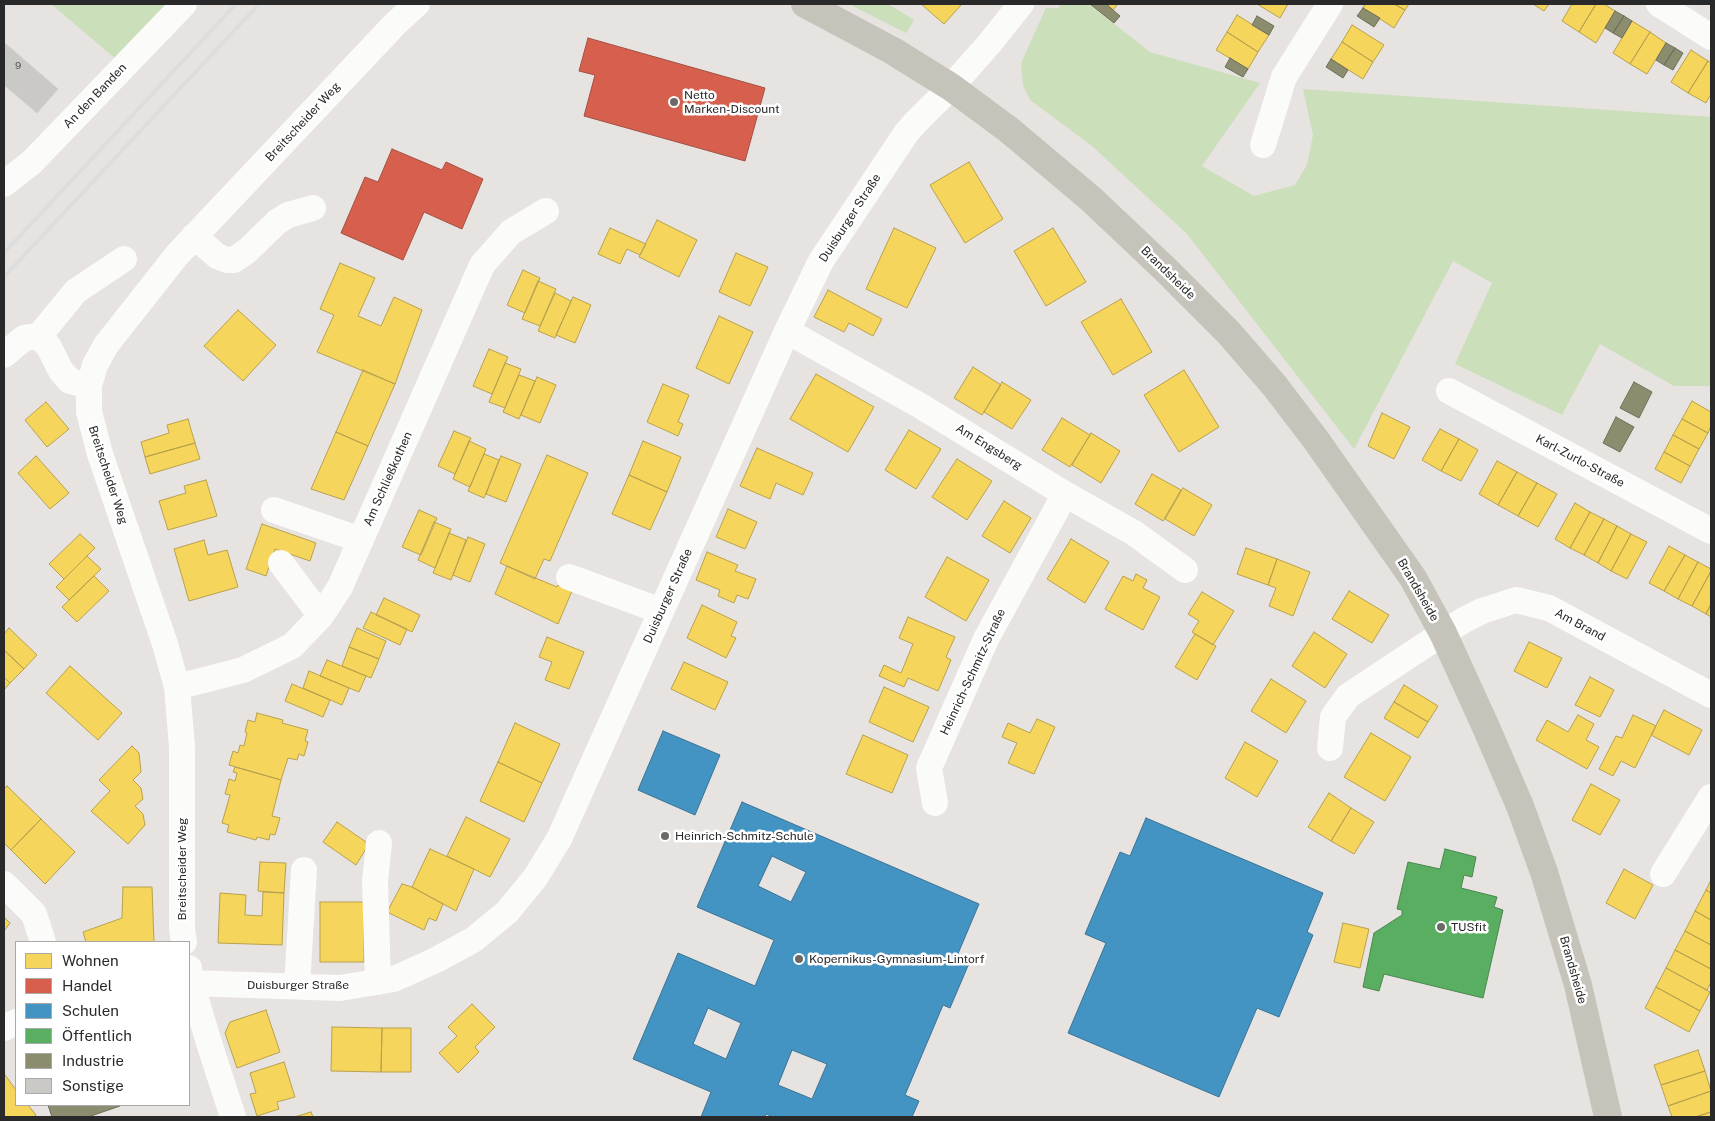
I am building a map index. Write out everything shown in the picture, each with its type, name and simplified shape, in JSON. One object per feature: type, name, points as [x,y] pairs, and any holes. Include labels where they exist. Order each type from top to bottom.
[{"type":"main road","name":"Brandsheide","points":[[805,4],[893,51],[951,87],[1009,130],[1091,199],[1229,333],[1316,440],[1414,578],[1443,634],[1485,725],[1516,797],[1544,872],[1578,985],[1608,1117]]},
{"type":"street","name":"An den Banden","points":[[4,184],[32,162],[184,4]]},
{"type":"street","name":"Breitscheider Weg","points":[[184,941],[182,929],[182,747],[177,688],[165,644],[100,454],[89,412],[89,386],[95,366],[106,344],[176,255],[395,24],[417,4]]},
{"type":"street","name":"Duisburger Straße","points":[[190,978],[340,988],[394,979],[473,940],[507,912],[535,878],[559,839],[787,331],[821,261],[908,132],[989,44],[1021,4]]},
{"type":"street","points":[[1263,145],[1284,77],[1330,4]]},
{"type":"street","points":[[1659,4],[1711,37]]},
{"type":"street","points":[[194,236],[217,256],[227,260],[234,260],[247,251],[277,222],[288,215],[314,208]]},
{"type":"street","name":"Am Schließkothen","points":[[177,688],[243,670],[292,646],[321,616],[340,587],[482,265],[511,232],[546,211]]},
{"type":"street","points":[[4,355],[24,338],[38,336],[76,291],[124,259]]},
{"type":"street","name":"Am Engsberg","points":[[787,331],[919,405],[1065,494],[1134,533],[1186,570]]},
{"type":"street","points":[[38,336],[49,347],[62,371],[70,381],[89,386]]},
{"type":"street","name":"Karl-Zurlo-Straße","points":[[1449,391],[1711,531]]},
{"type":"street","name":"Heinrich-Schmitz-Straße","points":[[935,803],[929,768],[986,639],[1065,494]]},
{"type":"street","points":[[274,510],[361,540]]},
{"type":"street","points":[[281,563],[321,616]]},
{"type":"street","points":[[569,577],[661,611]]},
{"type":"street","name":"Am Brand","points":[[1443,634],[1482,611],[1516,600],[1549,608],[1710,693]]},
{"type":"street","name":"Brandsheide","points":[[1330,748],[1333,717],[1348,696],[1443,634]]},
{"type":"street","points":[[1663,874],[1711,796]]},
{"type":"street","points":[[378,982],[375,881],[379,843]]},
{"type":"street","points":[[296,986],[304,870]]},
{"type":"street","points":[[4,884],[34,914],[43,941]]},
{"type":"street","points":[[190,978],[234,1117]]},
{"type":"green space","points":[[51,4],[171,4],[117,60]]},
{"type":"green space","points":[[849,4],[888,4],[914,20],[906,33]]},
{"type":"green space","points":[[1061,4],[1089,4],[1150,52],[1260,83],[1202,166],[1254,196],[1295,185],[1307,165],[1313,135],[1303,89],[1711,117],[1711,386],[1674,386],[1600,344],[1562,415],[1455,364],[1492,283],[1453,261],[1354,449],[1187,234],[1092,146],[1030,100],[1023,85],[1021,63],[1046,8],[1058,8]]},
{"type":"building: Wohnen","points":[[921,4],[962,4],[944,24]]},
{"type":"building: Wohnen","points":[[1106,4],[1118,4],[1113,10]]},
{"type":"building: Wohnen","points":[[1257,4],[1288,4],[1280,18]]},
{"type":"building: Wohnen","points":[[1365,4],[1394,4],[1405,10],[1394,28],[1363,8]]},
{"type":"building: Wohnen","points":[[1394,4],[1409,4],[1405,10]]},
{"type":"building: Wohnen","points":[[1533,4],[1549,4],[1544,11]]},
{"type":"building: Wohnen","points":[[1572,4],[1596,4],[1579,32],[1562,21]]},
{"type":"building: Wohnen","points":[[1596,4],[1604,4],[1615,11],[1596,43],[1579,32]]},
{"type":"building: Wohnen","points":[[1237,15],[1269,35],[1258,52],[1227,32]]},
{"type":"building: Wohnen","points":[[1632,21],[1650,32],[1630,64],[1613,53]]},
{"type":"building: Wohnen","points":[[1352,25],[1384,45],[1373,62],[1342,42]]},
{"type":"building: Wohnen","points":[[1227,32],[1258,52],[1248,69],[1216,50]]},
{"type":"building: Wohnen","points":[[1650,32],[1666,43],[1647,74],[1630,64]]},
{"type":"building: Wohnen","points":[[1342,42],[1373,62],[1363,79],[1331,59]]},
{"type":"building: Wohnen","points":[[1691,50],[1708,61],[1688,93],[1671,82]]},
{"type":"building: Wohnen","points":[[1708,61],[1711,63],[1711,94],[1706,103],[1688,93]]},
{"type":"building: Wohnen","points":[[969,162],[1003,219],[965,243],[930,185]]},
{"type":"building: Wohnen","points":[[657,220],[697,240],[679,277],[639,257]]},
{"type":"building: Wohnen","points":[[610,228],[646,244],[640,255],[627,249],[620,264],[598,254]]},
{"type":"building: Wohnen","points":[[894,228],[936,248],[907,308],[866,289]]},
{"type":"building: Wohnen","points":[[1053,228],[1086,282],[1046,306],[1014,251]]},
{"type":"building: Wohnen","points":[[736,253],[768,267],[750,306],[719,292]]},
{"type":"building: Wohnen","points":[[340,263],[375,278],[358,316],[381,326],[394,297],[422,310],[395,384],[317,352],[334,315],[320,309]]},
{"type":"building: Wohnen","points":[[523,270],[540,278],[525,313],[507,305]]},
{"type":"building: Wohnen","points":[[538,281],[556,289],[540,326],[522,319]]},
{"type":"building: Wohnen","points":[[828,290],[882,319],[873,336],[849,323],[844,332],[814,317]]},
{"type":"building: Wohnen","points":[[555,293],[571,301],[555,338],[538,331]]},
{"type":"building: Wohnen","points":[[573,297],[591,305],[575,343],[556,335]]},
{"type":"building: Wohnen","points":[[1121,299],[1152,352],[1113,375],[1081,322]]},
{"type":"building: Wohnen","points":[[238,310],[276,345],[243,381],[204,346]]},
{"type":"building: Wohnen","points":[[719,316],[753,332],[729,384],[696,368]]},
{"type":"building: Wohnen","points":[[489,349],[508,357],[492,394],[473,386]]},
{"type":"building: Wohnen","points":[[505,363],[521,369],[505,408],[489,402]]},
{"type":"building: Wohnen","points":[[973,367],[1001,385],[982,415],[954,398]]},
{"type":"building: Wohnen","points":[[363,370],[395,384],[368,446],[336,432]]},
{"type":"building: Wohnen","points":[[1184,370],[1219,427],[1179,452],[1144,395]]},
{"type":"building: Wohnen","points":[[816,374],[874,407],[848,452],[790,419]]},
{"type":"building: Wohnen","points":[[519,375],[535,381],[519,419],[503,412]]},
{"type":"building: Wohnen","points":[[537,377],[556,385],[540,423],[521,415]]},
{"type":"building: Wohnen","points":[[1002,382],[1031,400],[1012,429],[984,412]]},
{"type":"building: Wohnen","points":[[663,384],[689,395],[678,422],[683,424],[678,436],[647,422]]},
{"type":"building: Wohnen","points":[[1692,401],[1711,412],[1711,426],[1708,433],[1682,419]]},
{"type":"building: Wohnen","points":[[46,402],[69,429],[47,447],[25,420]]},
{"type":"building: Wohnen","points":[[1382,413],[1410,427],[1394,459],[1368,446]]},
{"type":"building: Wohnen","points":[[1062,418],[1090,435],[1070,467],[1042,450]]},
{"type":"building: Wohnen","points":[[188,419],[195,443],[145,457],[141,442],[169,433],[167,425]]},
{"type":"building: Wohnen","points":[[1682,419],[1708,433],[1699,449],[1673,435]]},
{"type":"building: Wohnen","points":[[1440,429],[1459,439],[1441,471],[1422,460]]},
{"type":"building: Wohnen","points":[[909,430],[941,449],[916,489],[885,470]]},
{"type":"building: Wohnen","points":[[454,431],[471,438],[455,474],[438,466]]},
{"type":"building: Wohnen","points":[[336,432],[368,446],[344,500],[311,489]]},
{"type":"building: Wohnen","points":[[1091,433],[1120,451],[1101,483],[1072,465]]},
{"type":"building: Wohnen","points":[[1673,435],[1699,449],[1690,466],[1664,452]]},
{"type":"building: Wohnen","points":[[1459,439],[1478,450],[1461,481],[1441,471]]},
{"type":"building: Wohnen","points":[[469,441],[486,449],[470,487],[453,479]]},
{"type":"building: Wohnen","points":[[643,441],[681,457],[667,492],[629,475]]},
{"type":"building: Wohnen","points":[[195,443],[200,459],[150,474],[145,457]]},
{"type":"building: Wohnen","points":[[757,448],[813,473],[803,495],[776,483],[770,499],[740,486]]},
{"type":"building: Wohnen","points":[[1664,452],[1690,466],[1681,483],[1655,469]]},
{"type":"building: Wohnen","points":[[484,454],[499,460],[484,498],[468,491]]},
{"type":"building: Wohnen","points":[[547,455],[588,473],[550,561],[544,559],[535,579],[500,563]]},
{"type":"building: Wohnen","points":[[36,456],[69,493],[50,509],[18,473]]},
{"type":"building: Wohnen","points":[[501,456],[521,464],[506,502],[486,494]]},
{"type":"building: Wohnen","points":[[957,459],[992,481],[967,520],[932,497]]},
{"type":"building: Wohnen","points":[[1497,461],[1517,472],[1498,505],[1479,494]]},
{"type":"building: Wohnen","points":[[1517,472],[1537,483],[1518,516],[1498,505]]},
{"type":"building: Wohnen","points":[[1152,474],[1181,490],[1163,521],[1135,504]]},
{"type":"building: Wohnen","points":[[629,475],[667,492],[650,530],[612,514]]},
{"type":"building: Wohnen","points":[[206,480],[217,516],[168,530],[159,501],[186,493],[184,486]]},
{"type":"building: Wohnen","points":[[1537,483],[1557,494],[1538,527],[1518,516]]},
{"type":"building: Wohnen","points":[[1183,488],[1212,505],[1194,536],[1165,519]]},
{"type":"building: Wohnen","points":[[1004,501],[1031,518],[1010,553],[982,536]]},
{"type":"building: Wohnen","points":[[1575,503],[1590,512],[1570,548],[1555,539]]},
{"type":"building: Wohnen","points":[[728,509],[757,522],[745,549],[716,537]]},
{"type":"building: Wohnen","points":[[419,510],[437,518],[421,555],[402,547]]},
{"type":"building: Wohnen","points":[[1590,512],[1604,519],[1584,555],[1570,548]]},
{"type":"building: Wohnen","points":[[1604,519],[1617,526],[1598,563],[1584,555]]},
{"type":"building: Wohnen","points":[[434,522],[451,529],[435,568],[418,560]]},
{"type":"building: Wohnen","points":[[262,524],[316,543],[310,561],[275,549],[266,576],[246,569]]},
{"type":"building: Wohnen","points":[[1617,526],[1631,534],[1611,571],[1598,563]]},
{"type":"building: Wohnen","points":[[449,533],[466,540],[451,580],[433,573]]},
{"type":"building: Wohnen","points":[[80,534],[95,548],[64,579],[49,564]]},
{"type":"building: Wohnen","points":[[1631,534],[1647,542],[1627,579],[1611,571]]},
{"type":"building: Wohnen","points":[[468,537],[485,544],[470,582],[453,575]]},
{"type":"building: Wohnen","points":[[1071,539],[1109,562],[1085,603],[1047,579]]},
{"type":"building: Wohnen","points":[[204,540],[208,555],[227,550],[238,587],[189,601],[174,549]]},
{"type":"building: Wohnen","points":[[1669,546],[1685,555],[1664,591],[1649,583]]},
{"type":"building: Wohnen","points":[[1246,548],[1277,559],[1268,585],[1237,574]]},
{"type":"building: Wohnen","points":[[707,552],[738,565],[735,571],[756,579],[748,599],[737,595],[734,603],[718,596],[720,590],[696,580]]},
{"type":"building: Wohnen","points":[[1685,555],[1698,562],[1678,599],[1664,591]]},
{"type":"building: Wohnen","points":[[87,556],[101,569],[69,600],[56,587]]},
{"type":"building: Wohnen","points":[[947,557],[989,580],[966,621],[925,597]]},
{"type":"building: Wohnen","points":[[1277,559],[1310,572],[1293,616],[1269,606],[1276,588],[1268,585]]},
{"type":"building: Wohnen","points":[[1698,562],[1711,569],[1711,571],[1692,606],[1678,599]]},
{"type":"building: Wohnen","points":[[507,566],[557,587],[558,585],[572,591],[558,624],[495,594]]},
{"type":"building: Wohnen","points":[[1711,571],[1711,604],[1706,614],[1692,606]]},
{"type":"building: Wohnen","points":[[1136,574],[1147,580],[1143,588],[1160,597],[1143,630],[1105,609],[1123,576],[1133,581]]},
{"type":"building: Wohnen","points":[[94,576],[109,591],[77,622],[62,607]]},
{"type":"building: Wohnen","points":[[1349,591],[1389,615],[1372,643],[1332,619]]},
{"type":"building: Wohnen","points":[[1202,592],[1234,611],[1213,645],[1192,632],[1199,621],[1188,614]]},
{"type":"building: Wohnen","points":[[384,598],[420,615],[412,632],[376,615]]},
{"type":"building: Wohnen","points":[[1711,604],[1711,617],[1706,614]]},
{"type":"building: Wohnen","points":[[702,605],[737,622],[731,636],[736,638],[726,658],[687,638]]},
{"type":"building: Wohnen","points":[[371,612],[407,629],[400,645],[363,628]]},
{"type":"building: Wohnen","points":[[908,617],[955,637],[946,657],[951,660],[938,691],[908,678],[904,687],[879,676],[884,665],[901,673],[913,644],[899,638]]},
{"type":"building: Wohnen","points":[[9,628],[37,655],[24,669],[4,650],[4,634]]},
{"type":"building: Wohnen","points":[[357,628],[386,641],[379,659],[349,647]]},
{"type":"building: Wohnen","points":[[1314,632],[1347,654],[1325,688],[1292,666]]},
{"type":"building: Wohnen","points":[[1195,634],[1216,646],[1197,680],[1175,667]]},
{"type":"building: Wohnen","points":[[547,637],[584,652],[569,689],[545,680],[552,662],[539,657]]},
{"type":"building: Wohnen","points":[[1529,642],[1562,658],[1547,688],[1514,671]]},
{"type":"building: Wohnen","points":[[349,647],[379,659],[371,678],[342,666]]},
{"type":"building: Wohnen","points":[[4,650],[24,669],[10,683],[4,677]]},
{"type":"building: Wohnen","points":[[327,660],[366,676],[359,692],[320,676]]},
{"type":"building: Wohnen","points":[[684,662],[728,682],[715,710],[671,689]]},
{"type":"building: Wohnen","points":[[70,666],[122,713],[98,740],[46,693]]},
{"type":"building: Wohnen","points":[[309,671],[349,688],[342,705],[303,688]]},
{"type":"building: Wohnen","points":[[4,677],[10,683],[4,690]]},
{"type":"building: Wohnen","points":[[1590,677],[1614,690],[1600,717],[1575,705]]},
{"type":"building: Wohnen","points":[[1271,679],[1306,701],[1286,733],[1251,711]]},
{"type":"building: Wohnen","points":[[292,684],[330,700],[323,717],[285,701]]},
{"type":"building: Wohnen","points":[[1404,685],[1438,706],[1428,722],[1394,702]]},
{"type":"building: Wohnen","points":[[884,687],[929,707],[913,742],[869,722]]},
{"type":"building: Wohnen","points":[[1394,702],[1428,722],[1418,738],[1384,718]]},
{"type":"building: Wohnen","points":[[1664,710],[1702,730],[1689,755],[1651,735]]},
{"type":"building: Wohnen","points":[[257,713],[283,720],[282,723],[308,730],[305,741],[308,742],[304,756],[299,754],[297,760],[288,758],[281,780],[229,765],[233,751],[238,753],[240,745],[244,746],[248,720],[255,722]]},
{"type":"building: Wohnen","points":[[1578,715],[1594,724],[1586,740],[1599,747],[1587,769],[1536,740],[1547,720],[1568,732]]},
{"type":"building: Wohnen","points":[[1633,715],[1656,726],[1635,768],[1621,761],[1613,776],[1599,769],[1616,736],[1622,738]]},
{"type":"building: Wohnen","points":[[1037,719],[1055,727],[1034,774],[1008,763],[1017,743],[1002,737],[1008,723],[1030,733]]},
{"type":"building: Wohnen","points":[[515,723],[560,744],[542,783],[498,762]]},
{"type":"building: Wohnen","points":[[1371,733],[1411,757],[1385,801],[1344,777]]},
{"type":"building: Wohnen","points":[[863,735],[908,755],[892,793],[846,774]]},
{"type":"building: Wohnen","points":[[1245,742],[1278,761],[1257,797],[1225,778]]},
{"type":"building: Wohnen","points":[[132,746],[139,753],[141,772],[133,780],[141,788],[143,799],[135,806],[143,814],[145,825],[128,844],[91,811],[110,791],[99,780]]},
{"type":"building: Wohnen","points":[[498,762],[542,783],[524,822],[480,801]]},
{"type":"building: Wohnen","points":[[235,767],[281,780],[272,816],[280,818],[275,835],[270,834],[269,840],[257,837],[256,840],[227,832],[229,825],[222,823],[230,795],[225,794],[229,779],[235,781],[237,773],[233,772]]},
{"type":"building: Wohnen","points":[[1591,784],[1620,800],[1600,835],[1572,820]]},
{"type":"building: Wohnen","points":[[7,786],[41,819],[11,850],[4,843],[4,789]]},
{"type":"building: Wohnen","points":[[1329,793],[1351,808],[1331,841],[1308,827]]},
{"type":"building: Wohnen","points":[[1351,808],[1374,822],[1354,854],[1331,841]]},
{"type":"building: Wohnen","points":[[466,817],[510,839],[490,877],[447,856]]},
{"type":"building: Wohnen","points":[[41,819],[75,852],[45,884],[11,850]]},
{"type":"building: Wohnen","points":[[337,822],[369,844],[356,865],[323,842]]},
{"type":"building: Wohnen","points":[[430,849],[474,869],[456,911],[412,887]]},
{"type":"building: Wohnen","points":[[260,862],[286,863],[284,893],[258,891]]},
{"type":"building: Wohnen","points":[[1624,869],[1653,885],[1635,919],[1606,903]]},
{"type":"building: Wohnen","points":[[1711,880],[1711,893],[1706,890]]},
{"type":"building: Wohnen","points":[[402,884],[412,887],[443,904],[436,921],[429,918],[424,930],[387,912]]},
{"type":"building: Wohnen","points":[[123,887],[152,887],[154,941],[86,941],[83,932],[122,918]]},
{"type":"building: Wohnen","points":[[1706,890],[1711,893],[1711,920],[1695,911]]},
{"type":"building: Wohnen","points":[[263,892],[284,893],[282,945],[218,943],[220,893],[246,895],[245,915],[262,916]]},
{"type":"building: Wohnen","points":[[320,902],[364,902],[364,962],[320,962]]},
{"type":"building: Wohnen","points":[[1695,911],[1711,920],[1711,945],[1685,931]]},
{"type":"building: Wohnen","points":[[4,917],[10,923],[4,931]]},
{"type":"building: Wohnen","points":[[1343,923],[1369,929],[1360,968],[1334,962]]},
{"type":"building: Wohnen","points":[[1685,931],[1711,945],[1711,969],[1675,950]]},
{"type":"building: Wohnen","points":[[1675,950],[1711,969],[1711,982],[1707,990],[1666,968]]},
{"type":"building: Wohnen","points":[[1666,968],[1710,992],[1700,1011],[1656,987]]},
{"type":"building: Wohnen","points":[[1656,987],[1700,1011],[1689,1032],[1645,1008]]},
{"type":"building: Wohnen","points":[[472,1004],[495,1027],[475,1047],[479,1052],[458,1073],[439,1053],[457,1036],[448,1027]]},
{"type":"building: Wohnen","points":[[266,1010],[280,1052],[237,1068],[225,1033],[230,1022]]},
{"type":"building: Wohnen","points":[[332,1027],[382,1028],[381,1072],[331,1071]]},
{"type":"building: Wohnen","points":[[382,1028],[411,1028],[411,1072],[381,1072]]},
{"type":"building: Wohnen","points":[[1698,1050],[1705,1071],[1661,1085],[1654,1065]]},
{"type":"building: Wohnen","points":[[284,1062],[295,1097],[277,1102],[279,1109],[257,1116],[250,1094],[256,1093],[250,1073]]},
{"type":"building: Wohnen","points":[[1705,1071],[1711,1091],[1668,1106],[1661,1085]]},
{"type":"building: Wohnen","points":[[4,1076],[15,1089],[15,1106],[29,1106],[36,1115],[33,1117],[4,1117]]},
{"type":"building: Wohnen","points":[[1711,1091],[1711,1112],[1695,1117],[1672,1117],[1668,1106]]},
{"type":"building: Wohnen","points":[[311,1112],[313,1117],[294,1117]]},
{"type":"building: Wohnen","points":[[1711,1112],[1711,1117],[1695,1117]]},
{"type":"building: Handel","name":"Netto Marken-Discount","points":[[588,38],[765,88],[745,161],[584,116],[595,75],[579,71]]},
{"type":"building: Handel","points":[[392,149],[442,170],[446,162],[483,179],[462,229],[424,212],[403,260],[341,233],[365,177],[378,182]]},
{"type":"building: Schulen","name":"Heinrich-Schmitz-Schule","points":[[663,731],[720,755],[695,815],[638,790]]},
{"type":"building: Schulen","points":[[742,802],[979,904],[957,956],[970,961],[950,1008],[943,1005],[905,1095],[919,1101],[912,1117],[773,1117],[766,1114],[765,1117],[701,1117],[711,1092],[633,1059],[678,953],[755,986],[774,940],[697,907]],"holes":[[[772,856],[806,872],[791,902],[758,886]],[[708,1008],[741,1023],[726,1059],[693,1044]],[[792,1050],[827,1064],[812,1099],[778,1085]]]},
{"type":"building: Schulen","points":[[1146,818],[1323,893],[1307,932],[1313,935],[1279,1017],[1257,1008],[1219,1097],[1068,1033],[1106,943],[1085,934],[1120,852],[1130,856]]},
{"type":"building: Öffentlich","name":"TUSfit","points":[[1445,849],[1476,857],[1472,877],[1464,875],[1461,888],[1497,897],[1494,907],[1503,910],[1483,998],[1384,974],[1379,991],[1363,987],[1374,933],[1402,915],[1402,910],[1397,909],[1408,862],[1440,869]]},
{"type":"building: Industrie","points":[[1090,4],[1106,4],[1120,16],[1114,23]]},
{"type":"building: Industrie","points":[[1363,8],[1380,18],[1374,27],[1357,16]]},
{"type":"building: Industrie","points":[[1615,11],[1624,16],[1613,33],[1605,28]]},
{"type":"building: Industrie","points":[[1257,16],[1274,26],[1269,35],[1252,25]]},
{"type":"building: Industrie","points":[[1624,16],[1632,21],[1622,38],[1613,33]]},
{"type":"building: Industrie","points":[[1666,43],[1675,48],[1664,65],[1656,60]]},
{"type":"building: Industrie","points":[[1675,48],[1683,53],[1673,70],[1664,65]]},
{"type":"building: Industrie","points":[[1230,58],[1248,69],[1243,77],[1225,67]]},
{"type":"building: Industrie","points":[[1331,59],[1348,70],[1343,78],[1326,67]]},
{"type":"building: Industrie","points":[[1634,382],[1652,392],[1639,418],[1620,408]]},
{"type":"building: Industrie","points":[[1616,417],[1634,427],[1620,452],[1603,443]]},
{"type":"building: Industrie","points":[[48,1106],[120,1106],[88,1117],[52,1117]]},
{"type":"building: Sonstige","points":[[6,44],[58,89],[37,113],[4,85],[4,47]]},
{"type":"railway","points":[[4,253],[236,4]]},
{"type":"railway","points":[[4,277],[259,4]]},
{"type":"place","name":"Netto Marken-Discount","points":[[674,102]]},
{"type":"place","name":"Heinrich-Schmitz-Schule","points":[[665,836]]},
{"type":"place","name":"TUSfit","points":[[1441,927]]},
{"type":"place","name":"Kopernikus-Gymnasium-Lintorf","points":[[799,959]]}]
